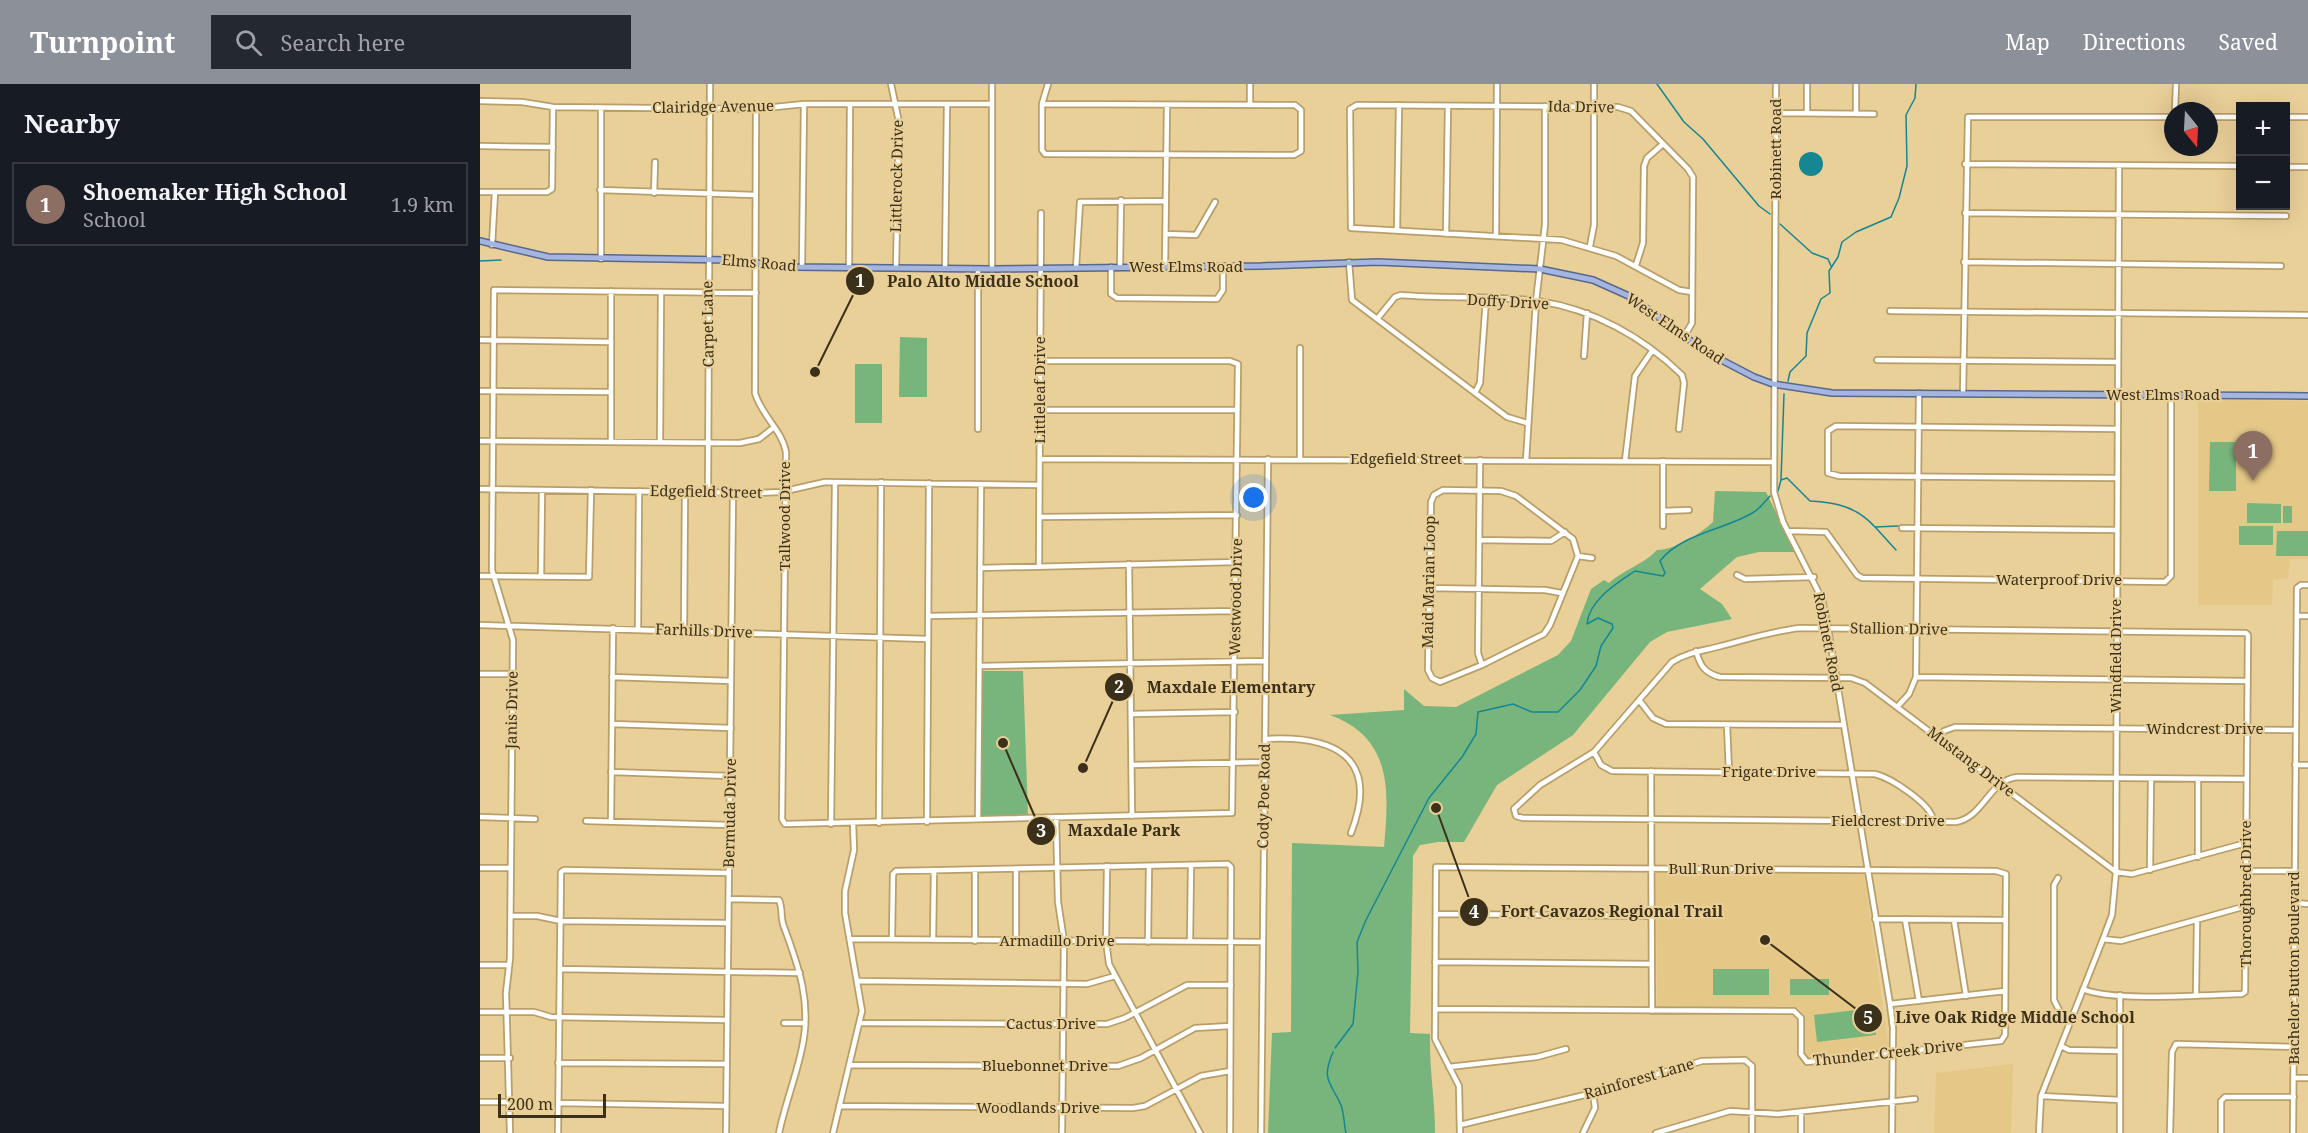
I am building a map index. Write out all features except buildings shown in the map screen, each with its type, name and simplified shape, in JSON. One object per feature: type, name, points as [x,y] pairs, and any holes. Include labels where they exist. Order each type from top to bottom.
[{"type":"main road","name":"Elms Road","points":[[480,241],[548,257],[743,260],[756,264],[802,267],[1041,269]]},
{"type":"main road","name":"West Elms Road","points":[[1041,269],[1349,262],[1540,269],[1593,280],[1646,306],[1726,364],[1773,384],[1817,392],[2308,396]]},
{"type":"street","name":"Carpet Lane","points":[[708,492],[709,293],[707,259],[710,84]]},
{"type":"street","name":"Littlerock Drive","points":[[891,84],[897,104],[896,268]]},
{"type":"street","points":[[992,84],[992,269]]},
{"type":"street","points":[[1042,104],[1299,106],[1299,154],[1043,152],[1042,104],[1048,84]]},
{"type":"street","points":[[1250,84],[1250,105]]},
{"type":"street","points":[[1496,235],[1497,84]]},
{"type":"street","points":[[1590,246],[1594,225],[1594,84]]},
{"type":"street","name":"Robinett Road","points":[[1776,84],[1773,384],[1773,462],[1776,502],[1788,531],[1814,577],[1822,599],[1828,628],[1858,821],[1890,1004],[1893,1053],[1892,1133]]},
{"type":"street","points":[[1807,84],[1807,113]]},
{"type":"street","points":[[1856,84],[1856,114]]},
{"type":"street","points":[[2175,84],[2175,102]]},
{"type":"street","name":"Clairidge Avenue","points":[[480,101],[522,102],[553,107],[756,110],[804,104],[992,104]]},
{"type":"street","points":[[802,267],[804,104]]},
{"type":"street","points":[[849,268],[850,104]]},
{"type":"street","points":[[945,268],[946,105]]},
{"type":"street","points":[[1165,267],[1167,105]]},
{"type":"street","points":[[1399,105],[1397,230],[1544,237],[1590,246],[1636,265],[1679,290],[1692,292]]},
{"type":"street","points":[[1446,234],[1448,106]]},
{"type":"street","points":[[1526,461],[1536,301],[1544,237],[1545,106]]},
{"type":"street","name":"Ida Drive","points":[[1397,230],[1351,228],[1349,123],[1352,107],[1545,106],[1628,109],[1693,177],[1692,323],[1685,335]]},
{"type":"street","points":[[480,192],[550,191],[553,187],[553,107]]},
{"type":"street","points":[[601,108],[601,259]]},
{"type":"street","name":"Tallwood Drive","points":[[756,110],[755,393],[761,408],[785,446],[784,823]]},
{"type":"street","points":[[1776,113],[1874,114]]},
{"type":"street","points":[[1963,394],[1965,164],[1968,117],[2164,117]]},
{"type":"street","points":[[2218,117],[2236,117]]},
{"type":"street","points":[[2290,117],[2308,117]]},
{"type":"street","points":[[1636,265],[1643,243],[1644,166],[1647,158],[1663,144]]},
{"type":"street","points":[[480,146],[553,147]]},
{"type":"street","points":[[654,193],[655,162]]},
{"type":"street","points":[[1965,164],[2236,166]]},
{"type":"street","name":"Windfield Drive","points":[[2039,1133],[2041,1096],[2112,915],[2116,872],[2119,165]]},
{"type":"street","points":[[2290,167],[2308,167]]},
{"type":"street","points":[[600,190],[755,195]]},
{"type":"street","points":[[492,245],[495,192]]},
{"type":"street","points":[[1120,267],[1121,200]]},
{"type":"street","points":[[1076,268],[1080,202],[1166,201]]},
{"type":"street","points":[[1166,234],[1196,235],[1215,202]]},
{"type":"street","name":"Littleleaf Drive","points":[[1039,566],[1041,213]]},
{"type":"street","points":[[1965,213],[2286,216]]},
{"type":"street","points":[[1349,262],[1350,297],[1512,420],[1527,423]]},
{"type":"street","points":[[1964,262],[2281,266]]},
{"type":"street","points":[[1111,267],[1111,294],[1117,298],[1217,299],[1221,297],[1223,290],[1223,266]]},
{"type":"street","points":[[978,269],[978,429]]},
{"type":"street","name":"Janis Drive","points":[[510,1133],[510,1058],[506,1012],[511,916],[513,640],[493,576],[494,290],[611,291]]},
{"type":"street","points":[[611,441],[611,291],[756,293]]},
{"type":"street","points":[[660,442],[661,292]]},
{"type":"street","name":"Doffy Drive","points":[[1377,319],[1398,296],[1536,301],[1587,313],[1614,325],[1652,351],[1684,379],[1679,429]]},
{"type":"street","points":[[1475,393],[1480,383],[1486,299]]},
{"type":"street","points":[[1890,311],[2308,315]]},
{"type":"street","points":[[1584,356],[1587,313]]},
{"type":"street","points":[[480,340],[611,342]]},
{"type":"street","points":[[1300,348],[1300,459]]},
{"type":"street","points":[[1626,461],[1635,376],[1652,351]]},
{"type":"street","points":[[1877,360],[2118,362]]},
{"type":"street","name":"Westwood Drive","points":[[784,823],[789,825],[1231,814],[1235,763],[1237,363],[1041,361]]},
{"type":"street","points":[[480,390],[611,392]]},
{"type":"street","points":[[1897,707],[1909,694],[1916,677],[1919,393]]},
{"type":"street","name":"Waterproof Drive","points":[[1788,531],[1826,532],[1859,578],[2165,582],[2171,576],[2171,395]]},
{"type":"street","points":[[1040,410],[1237,410]]},
{"type":"street","points":[[2117,429],[1831,427],[1828,431],[1828,473],[1839,476],[2117,478]]},
{"type":"street","points":[[480,441],[747,443],[764,436],[774,428]]},
{"type":"street","name":"Edgefield Street","points":[[1040,459],[1773,462]]},
{"type":"street","name":"Cody Poe Road","points":[[1261,1133],[1268,459]]},
{"type":"street","points":[[1480,460],[1478,653],[1482,665]]},
{"type":"street","points":[[1663,461],[1663,526]]},
{"type":"street","points":[[879,823],[881,482]]},
{"type":"street","name":"Edgefield Street","points":[[480,489],[733,493],[786,491],[817,483],[1039,485]]},
{"type":"street","points":[[831,824],[835,483]]},
{"type":"street","points":[[927,822],[930,483]]},
{"type":"street","points":[[978,819],[981,484]]},
{"type":"street","points":[[541,576],[542,490]]},
{"type":"street","points":[[480,576],[590,576],[591,490]]},
{"type":"street","name":"Maid Marian Loop","points":[[1443,490],[1480,491],[1501,491],[1516,496],[1565,532],[1575,542],[1578,556],[1561,593],[1550,625],[1544,634],[1445,682],[1432,678],[1428,670],[1431,498],[1443,490]]},
{"type":"street","points":[[638,629],[639,491]]},
{"type":"street","points":[[684,631],[685,492]]},
{"type":"street","name":"Bermuda Drive","points":[[726,1133],[733,493]]},
{"type":"street","points":[[1663,512],[1689,510]]},
{"type":"street","points":[[1040,517],[1237,515]]},
{"type":"street","points":[[1902,528],[2117,530]]},
{"type":"street","points":[[1479,540],[1551,541],[1565,532]]},
{"type":"street","points":[[1578,556],[1592,558]]},
{"type":"street","points":[[980,568],[1237,562]]},
{"type":"street","points":[[1129,564],[1132,816]]},
{"type":"street","points":[[1737,575],[1745,579],[1814,577]]},
{"type":"street","name":"Bachelor Button Boulevard","points":[[2293,1133],[2297,616],[2298,586],[2308,585]]},
{"type":"street","points":[[1430,588],[1561,593]]},
{"type":"street","points":[[928,616],[1236,611]]},
{"type":"street","points":[[2297,616],[2308,616]]},
{"type":"street","name":"Farhills Drive","points":[[480,625],[928,639]]},
{"type":"street","points":[[611,821],[613,628]]},
{"type":"street","name":"Stallion Drive","points":[[1514,813],[1516,806],[1540,785],[1593,752],[1672,662],[1696,651],[1773,631],[1828,628],[2246,633]]},
{"type":"street","name":"Thoroughbred Drive","points":[[2083,989],[2093,994],[2120,995],[2242,994],[2245,992],[2246,633]]},
{"type":"street","name":"Mustang Drive","points":[[1696,651],[1700,665],[1707,672],[1720,677],[1851,678],[1865,683],[2116,872]]},
{"type":"street","points":[[980,666],[1266,661]]},
{"type":"street","points":[[480,674],[513,674]]},
{"type":"street","points":[[612,677],[731,681]]},
{"type":"street","points":[[1916,677],[2247,681]]},
{"type":"street","points":[[1640,700],[1649,714],[1662,723],[1843,725]]},
{"type":"street","points":[[1131,714],[1235,712]]},
{"type":"street","points":[[612,724],[731,728]]},
{"type":"street","points":[[1727,725],[1729,772]]},
{"type":"street","name":"Windcrest Drive","points":[[1938,738],[1944,731],[1955,727],[2296,730]]},
{"type":"street","points":[[1264,739],[1312,739],[1327,744],[1345,756],[1357,775],[1361,793],[1359,812],[1351,833]]},
{"type":"street","name":"Frigate Drive","points":[[1593,752],[1601,765],[1612,771],[1875,774],[1891,780],[1930,809],[1933,821]]},
{"type":"street","points":[[1132,765],[1264,762]]},
{"type":"street","points":[[2295,765],[2308,765]]},
{"type":"street","points":[[1651,771],[1652,1011]]},
{"type":"street","points":[[611,772],[730,776]]},
{"type":"street","points":[[1999,783],[2017,777],[2246,779]]},
{"type":"street","points":[[2150,870],[2151,778]]},
{"type":"street","points":[[2198,779],[2198,856]]},
{"type":"street","name":"Fieldcrest Drive","points":[[1514,813],[1523,818],[1858,821],[1966,819],[1999,783]]},
{"type":"street","points":[[480,818],[535,819]]},
{"type":"street","points":[[1056,818],[1058,902],[1065,941],[1062,984],[1062,1133]]},
{"type":"street","points":[[586,821],[730,825]]},
{"type":"street","points":[[832,1133],[861,1023],[858,981],[845,898],[854,850],[853,823]]},
{"type":"street","points":[[2116,872],[2132,874],[2150,870],[2246,843]]},
{"type":"street","points":[[892,939],[894,872],[1228,864],[1231,867],[1232,941],[1230,1133]]},
{"type":"street","points":[[1190,941],[1191,865]]},
{"type":"street","points":[[1107,866],[1108,960],[1199,1133]]},
{"type":"street","points":[[1148,942],[1149,866]]},
{"type":"street","name":"Bull Run Drive","points":[[1436,914],[1436,867],[1996,871],[2006,874]]},
{"type":"street","points":[[480,868],[511,868]]},
{"type":"street","points":[[1016,869],[1016,941]]},
{"type":"street","points":[[558,1133],[561,872],[564,870],[729,873]]},
{"type":"street","points":[[933,939],[934,870]]},
{"type":"street","points":[[975,870],[975,941]]},
{"type":"street","points":[[2246,871],[2294,872]]},
{"type":"street","name":"Thunder Creek Drive","points":[[1435,1009],[1794,1011],[1801,1018],[1801,1054],[1807,1062],[2001,1041],[2005,1035],[2006,874]]},
{"type":"street","points":[[2058,878],[2054,885],[2054,1000],[2061,1014],[2071,1019]]},
{"type":"street","points":[[729,898],[780,902],[782,920],[795,949],[804,990],[805,1023],[802,1050],[785,1102],[779,1133]]},
{"type":"street","points":[[2294,903],[2308,904]]},
{"type":"street","points":[[2103,939],[2121,941],[2246,906]]},
{"type":"street","points":[[1460,1133],[1459,1086],[1435,1038],[1436,914],[1652,916]]},
{"type":"street","points":[[511,916],[537,916],[561,921],[728,923]]},
{"type":"street","points":[[1875,920],[2005,920]]},
{"type":"street","points":[[1905,920],[1919,1001]]},
{"type":"street","points":[[1954,920],[1966,996]]},
{"type":"street","points":[[2196,994],[2197,920]]},
{"type":"street","name":"Armadillo Drive","points":[[851,939],[1263,942]]},
{"type":"street","points":[[1435,962],[1652,964]]},
{"type":"street","points":[[480,965],[510,965]]},
{"type":"street","points":[[560,969],[800,973]]},
{"type":"street","points":[[858,981],[1062,984],[1094,983],[1115,976]]},
{"type":"street","name":"Cactus Drive","points":[[861,1023],[1110,1024],[1136,1013],[1187,985],[1231,985]]},
{"type":"street","points":[[1890,1004],[2005,992]]},
{"type":"street","points":[[2120,995],[2120,1133]]},
{"type":"street","points":[[480,1012],[534,1012],[560,1017],[727,1020]]},
{"type":"street","points":[[784,1023],[805,1023]]},
{"type":"street","name":"Bluebonnet Drive","points":[[850,1065],[1118,1066],[1155,1050],[1196,1028],[1230,1026]]},
{"type":"street","points":[[2170,1133],[2172,1052],[2176,1044],[2294,1047]]},
{"type":"street","points":[[2061,1046],[2069,1050],[2120,1051]]},
{"type":"street","points":[[1449,1067],[1538,1057],[1566,1049]]},
{"type":"street","points":[[480,1058],[510,1058]]},
{"type":"street","name":"Rainforest Lane","points":[[1460,1125],[1593,1093],[1702,1061],[1745,1060],[1752,1066],[1752,1133]]},
{"type":"street","points":[[558,1062],[727,1064]]},
{"type":"street","name":"Woodlands Drive","points":[[839,1106],[1133,1108],[1145,1106],[1201,1076],[1230,1071]]},
{"type":"street","points":[[2294,1078],[2308,1078]]},
{"type":"street","points":[[1583,1133],[1595,1108],[1593,1093]]},
{"type":"street","points":[[2041,1096],[2120,1100]]},
{"type":"street","points":[[2221,1133],[2221,1101],[2225,1097],[2294,1097]]},
{"type":"street","points":[[1656,1133],[1730,1111],[1778,1114],[1915,1099]]},
{"type":"street","points":[[480,1102],[510,1102]]},
{"type":"street","points":[[559,1103],[726,1106]]},
{"type":"street","points":[[1801,1112],[1801,1133]]},
{"type":"shaded area","points":[[2198,400],[2308,401],[2308,559],[2290,559],[2288,578],[2273,580],[2272,605],[2198,605]]},
{"type":"shaded area","points":[[1656,873],[1864,873],[1889,1050],[1809,1059],[1804,1055],[1804,1015],[1798,1008],[1657,1007]]},
{"type":"shaded area","points":[[2013,1064],[2011,1133],[1934,1133],[1936,1073]]},
{"type":"green space","points":[[900,337],[927,338],[927,397],[899,397]]},
{"type":"green space","points":[[855,364],[882,364],[882,423],[855,423]]},
{"type":"green space","points":[[2210,442],[2236,442],[2236,491],[2209,491]]},
{"type":"green space","points":[[1715,491],[1766,492],[1795,552],[1759,552],[1737,557],[1700,589],[1722,604],[1732,619],[1667,632],[1650,642],[1573,735],[1497,785],[1464,842],[1420,845],[1413,856],[1410,1033],[1430,1034],[1435,1133],[1268,1133],[1272,1033],[1291,1032],[1292,843],[1384,847],[1386,787],[1376,752],[1366,738],[1351,725],[1330,715],[1404,710],[1404,689],[1424,706],[1456,707],[1558,655],[1571,641],[1591,589],[1604,580],[1609,583],[1620,574],[1646,560],[1657,550],[1679,544],[1708,527],[1713,522]]},
{"type":"green space","points":[[2247,503],[2281,504],[2281,523],[2247,523]]},
{"type":"green space","points":[[2283,506],[2292,506],[2292,523],[2283,523]]},
{"type":"green space","points":[[2239,526],[2273,526],[2273,545],[2239,545]]},
{"type":"green space","points":[[2277,531],[2308,531],[2308,556],[2276,556]]},
{"type":"green space","points":[[979,671],[1023,671],[1028,815],[982,816]]},
{"type":"green space","points":[[1713,969],[1769,969],[1769,995],[1713,995]]},
{"type":"green space","points":[[1790,979],[1829,979],[1829,995],[1790,995]]},
{"type":"green space","points":[[1873,1008],[1876,1035],[1817,1042],[1814,1015]]},
{"type":"water","points":[[1811,152],[1816,153],[1822,159],[1822,169],[1816,175],[1811,176],[1806,175],[1800,169],[1799,164],[1800,159],[1806,153]]},
{"type":"waterway","points":[[1657,84],[1684,122],[1703,139],[1759,206],[1770,214]]},
{"type":"waterway","points":[[1788,381],[1790,372],[1806,356],[1807,333],[1821,299],[1830,293],[1829,271],[1838,257],[1842,242],[1856,232],[1891,217],[1899,198],[1907,166],[1906,115],[1915,98],[1916,84]]},
{"type":"waterway","points":[[1780,224],[1812,253],[1828,259],[1831,266]]},
{"type":"waterway","points":[[480,261],[501,260]]},
{"type":"waterway","points":[[1781,480],[1784,394]]},
{"type":"waterway","points":[[1778,491],[1781,480],[1787,478],[1810,501],[1846,507],[1861,515],[1875,527],[1898,526]]},
{"type":"waterway","points":[[1335,1048],[1353,1024],[1358,972],[1357,942],[1366,920],[1429,798],[1462,757],[1476,734],[1478,712],[1513,704],[1532,712],[1558,712],[1580,690],[1596,666],[1601,646],[1613,628],[1612,624],[1598,618],[1587,624],[1589,615],[1598,600],[1635,571],[1663,576],[1665,573],[1660,561],[1669,552],[1692,538],[1754,512],[1770,496]]},
{"type":"waterway","points":[[1876,528],[1896,550]]},
{"type":"waterway","points":[[1333,1052],[1327,1075],[1343,1111],[1346,1133]]},
{"type":"place","name":"Palo Alto Middle School","points":[[815,372]]},
{"type":"place","name":"Shoemaker High School","points":[[2253,481]]},
{"type":"place","name":"Maxdale Park","points":[[1003,743]]},
{"type":"place","name":"Maxdale Elementary","points":[[1083,768]]},
{"type":"place","name":"Fort Cavazos Regional Trail","points":[[1436,808]]},
{"type":"place","name":"Live Oak Ridge Middle School","points":[[1765,940]]}]
